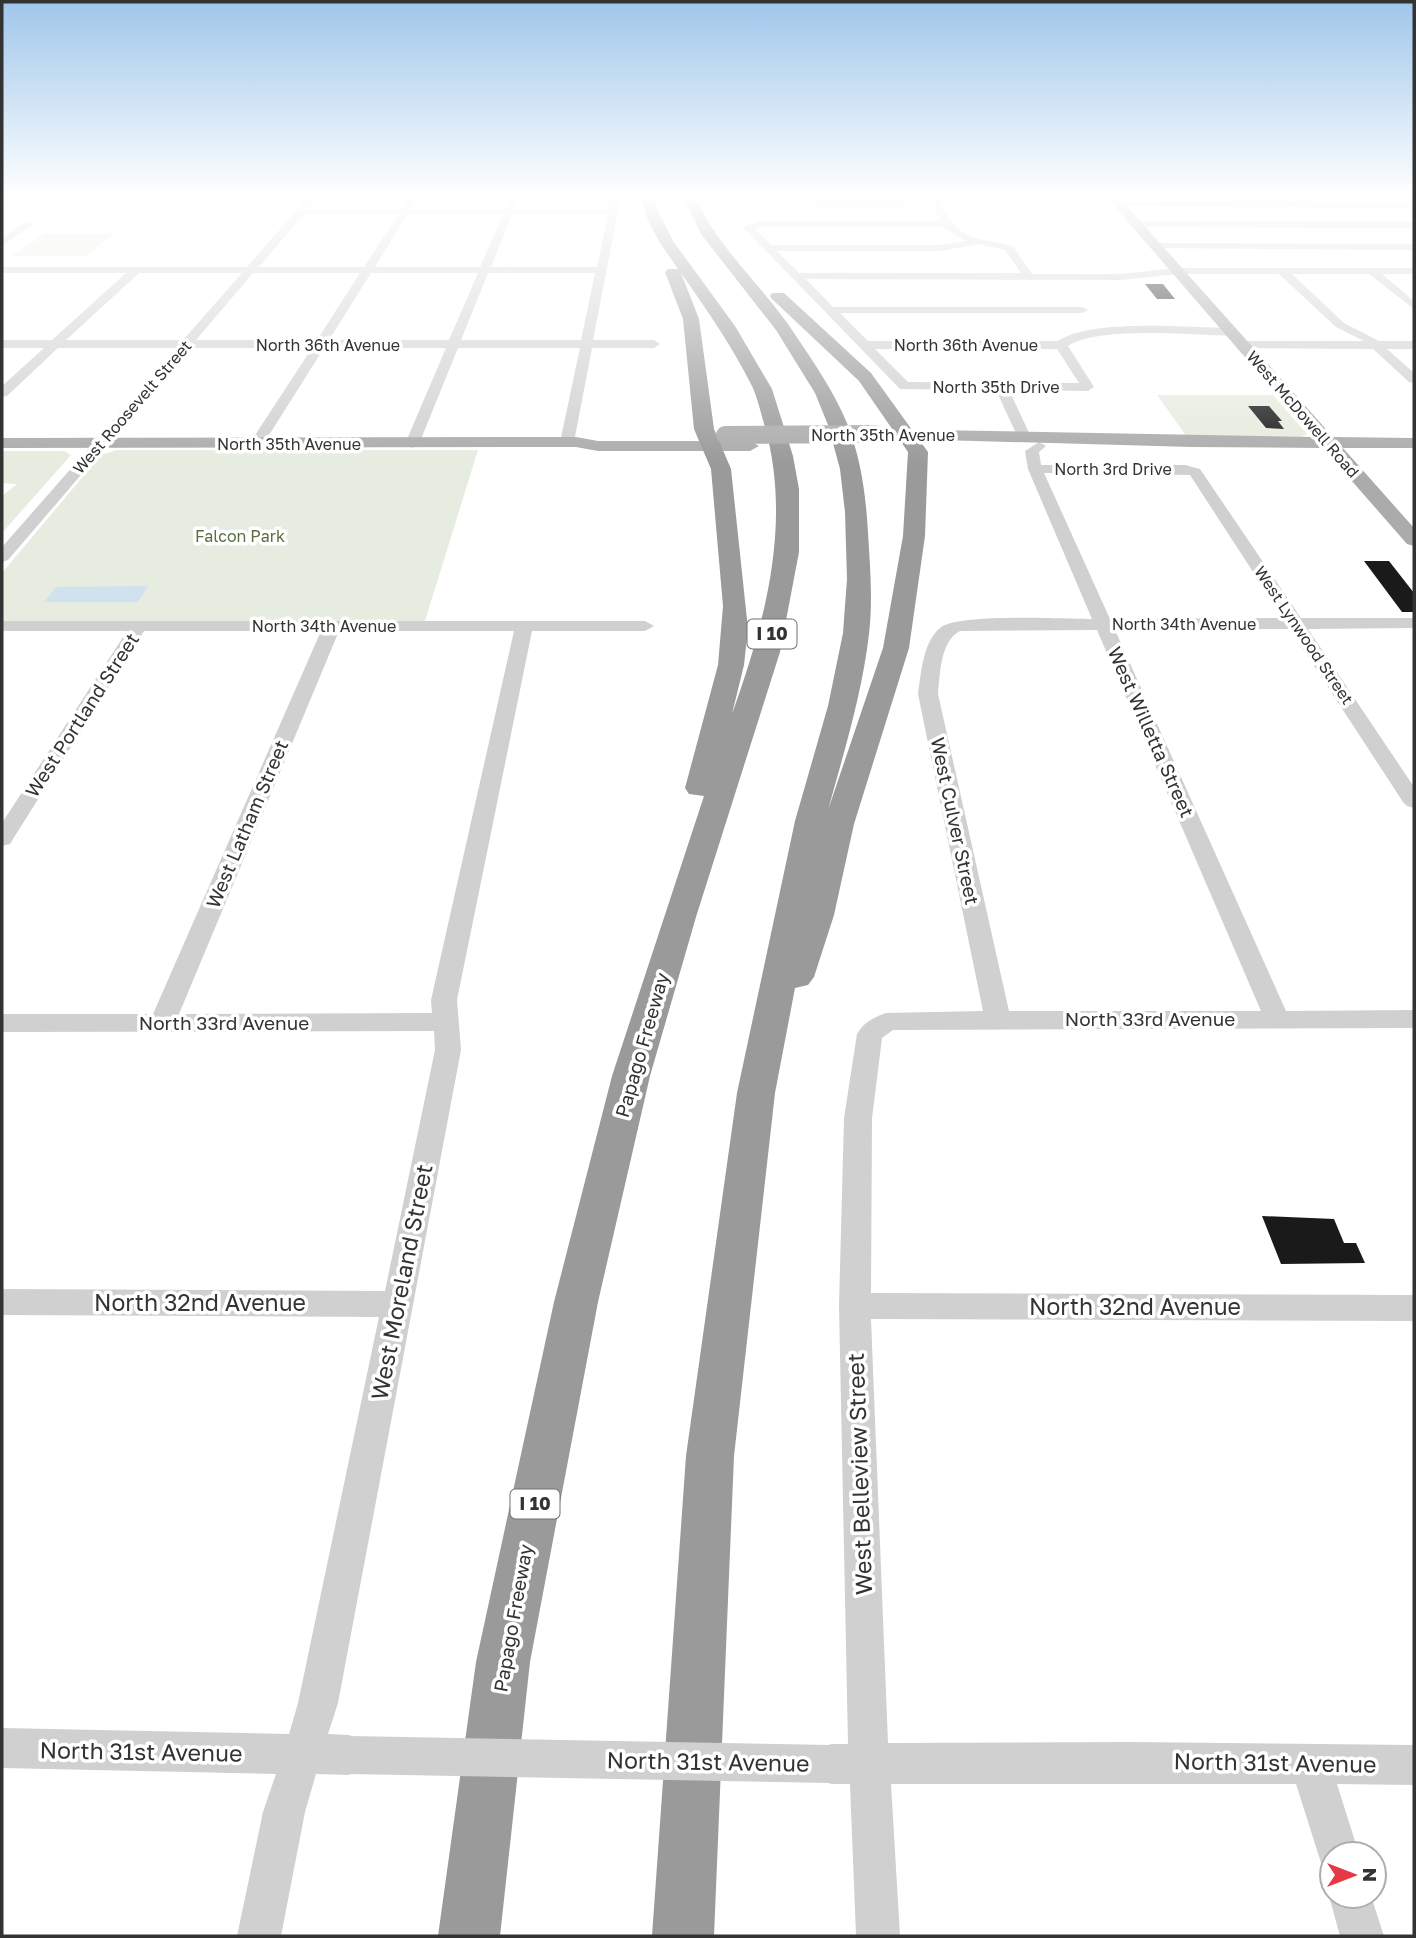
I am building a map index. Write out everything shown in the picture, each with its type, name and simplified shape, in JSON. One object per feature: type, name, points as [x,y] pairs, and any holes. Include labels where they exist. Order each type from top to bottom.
[{"type":"highway","points":[[631,1076],[663,909],[716,734],[731,666],[735,606],[718,440],[691,318],[678,284]]},
{"type":"highway","name":"Papago Freeway","points":[[469,1936],[503,1662],[576,1302],[631,1076],[679,917],[767,652],[781,587],[788,518],[783,456],[763,389],[727,326],[697,284]]},
{"type":"highway","points":[[683,1936],[710,1456],[756,1093],[810,821],[842,706],[854,645],[859,579],[854,490],[845,447],[824,393],[783,328],[748,284]]},
{"type":"highway","points":[[756,1093],[817,915],[839,824],[896,648],[914,536],[918,452],[902,440],[865,377],[765,284]]},
{"type":"main road","name":"West McDowell Road","points":[[1190,284],[1414,540]]},
{"type":"main road","name":"North 35th Avenue","points":[[2,443],[571,442],[598,446],[718,440],[902,440],[1158,446],[1192,442],[1414,443]]},
{"type":"street","points":[[2,393],[119,284]]},
{"type":"street","name":"West Roosevelt Street","points":[[2,557],[238,284]]},
{"type":"street","points":[[257,443],[359,284]]},
{"type":"street","points":[[412,444],[479,284]]},
{"type":"street","points":[[571,442],[598,284]]},
{"type":"street","points":[[805,284],[865,345]]},
{"type":"street","points":[[1065,284],[1096,332]]},
{"type":"street","points":[[1296,284],[1340,325],[1376,345],[1414,379]]},
{"type":"street","points":[[1388,284],[1414,306]]},
{"type":"street","points":[[830,310],[1076,301]]},
{"type":"street","name":"North 36th Avenue","points":[[865,345],[1061,345],[1071,336],[1096,332],[1414,345]]},
{"type":"street","name":"North 36th Avenue","points":[[2,344],[654,344]]},
{"type":"street","name":"North 35th Drive","points":[[865,345],[905,386],[1088,387],[1061,345]]},
{"type":"street","points":[[1001,387],[1031,441],[1035,470]]},
{"type":"street","name":"North 3rd Drive","points":[[1035,470],[1192,470]]},
{"type":"street","name":"West Willetta Street","points":[[1035,470],[1277,1019]]},
{"type":"street","name":"West Lynwood Street","points":[[1192,470],[1414,802]]},
{"type":"street","name":"North 34th Avenue","points":[[953,628],[967,625],[1414,623]]},
{"type":"street","name":"North 34th Avenue","points":[[2,626],[645,626]]},
{"type":"street","name":"West Portland Street","points":[[2,839],[139,626]]},
{"type":"street","name":"West Latham Street","points":[[162,1023],[332,626]]},
{"type":"street","name":"West Moreland Street","points":[[259,1936],[284,1812],[318,1703],[448,1050],[444,1000],[524,626]]},
{"type":"street","name":"West Culver Street","points":[[953,628],[944,633],[930,674],[928,694],[998,1020]]},
{"type":"street","name":"North 33rd Avenue","points":[[886,1022],[1414,1019]]},
{"type":"street","name":"North 33rd Avenue","points":[[2,1023],[446,1022]]},
{"type":"street","name":"West Belleview Street","points":[[878,1936],[866,1696],[855,1306],[858,1118],[870,1034],[886,1022]]},
{"type":"street","name":"North 32nd Avenue","points":[[2,1302],[398,1304]]},
{"type":"street","name":"North 32nd Avenue","points":[[855,1306],[1414,1308]]},
{"type":"street","name":"North 31st Avenue","points":[[2,1748],[831,1763],[1414,1765]]},
{"type":"street","points":[[1310,1763],[1334,1840]]},
{"type":"street","points":[[1354,1910],[1362,1936]]},
{"type":"green space","points":[[1157,395],[1273,395],[1307,434],[1299,438],[1187,437]]},
{"type":"green space","name":"Falcon Park","points":[[116,450],[478,450],[425,621],[2,622],[2,573],[101,455]]},
{"type":"green space","points":[[2,451],[64,451],[71,455],[2,533],[2,496],[17,484],[2,483]]},
{"type":"water","points":[[148,586],[138,602],[44,602],[56,587]]},
{"type":"building","points":[[1145,284],[1163,284],[1175,299],[1157,299]]},
{"type":"building","points":[[1248,406],[1269,406],[1282,421],[1278,421],[1284,429],[1266,428]]},
{"type":"building","points":[[1364,561],[1389,561],[1414,593],[1414,612],[1402,612]]},
{"type":"building","points":[[1262,1216],[1334,1219],[1344,1243],[1356,1243],[1365,1263],[1281,1264]]}]
